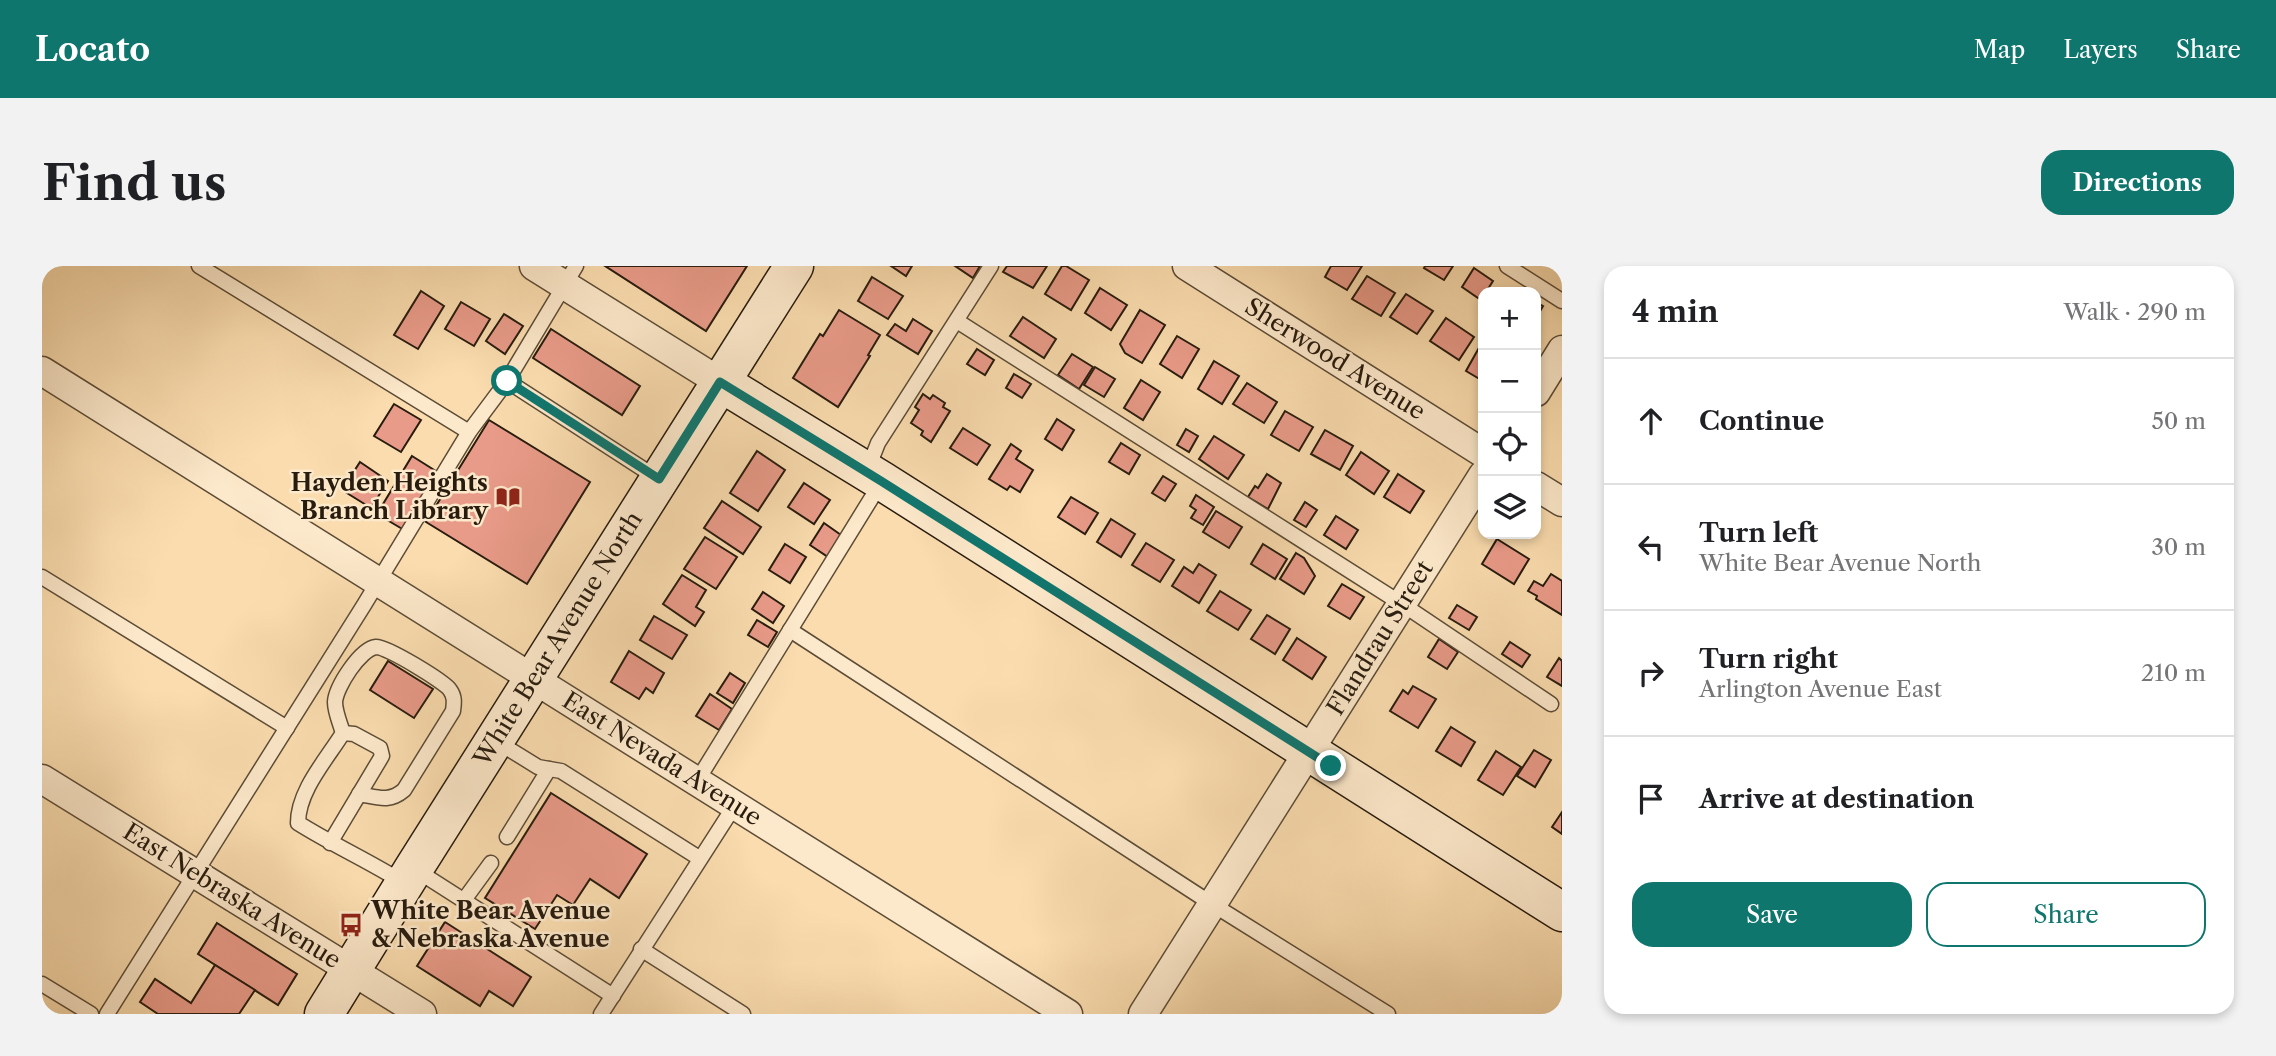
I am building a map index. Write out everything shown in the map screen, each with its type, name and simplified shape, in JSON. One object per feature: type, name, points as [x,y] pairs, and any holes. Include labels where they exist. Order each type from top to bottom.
[{"type":"street","points":[[534,266],[570,275],[720,382],[1562,912]]},
{"type":"street","name":"White Bear Avenue North","points":[[324,1014],[794,266]]},
{"type":"street","name":"Sherwood Avenue","points":[[1188,266],[1478,450]]},
{"type":"street","points":[[1541,384],[1562,350]]},
{"type":"street","name":"East Nevada Avenue","points":[[42,371],[1068,1014]]},
{"type":"street","name":"Flandrau Street","points":[[1143,1014],[1482,476]]},
{"type":"street","points":[[1541,489],[1562,502]]},
{"type":"street","name":"East Nebraska Avenue","points":[[42,779],[422,1014]]},
{"type":"lane","points":[[199,266],[469,432]]},
{"type":"lane","points":[[697,781],[790,630],[874,477],[878,443],[991,266]]},
{"type":"lane","points":[[1507,266],[1562,301]]},
{"type":"lane","points":[[107,1014],[469,432],[507,381],[570,275]]},
{"type":"lane","points":[[957,321],[1402,604],[1552,704]]},
{"type":"lane","points":[[507,381],[659,479]]},
{"type":"lane","points":[[42,578],[287,727]]},
{"type":"lane","points":[[790,630],[1212,904],[1388,1014]]},
{"type":"lane","points":[[359,794],[386,799],[396,797],[404,790],[453,711],[454,699],[449,687],[393,652],[377,647],[363,652],[337,694],[335,705],[343,733],[298,809],[298,823],[376,866],[409,876],[464,900],[613,996]]},
{"type":"lane","points":[[330,843],[382,756],[380,748],[354,734],[343,733]]},
{"type":"lane","points":[[495,741],[537,768],[561,771],[699,858]]},
{"type":"lane","points":[[507,837],[549,769]]},
{"type":"lane","points":[[601,1014],[735,805]]},
{"type":"lane","points":[[464,900],[491,863]]},
{"type":"lane","points":[[641,949],[743,1014]]},
{"type":"lane","points":[[42,984],[91,1014]]},
{"type":"building","points":[[605,266],[747,266],[706,331]]},
{"type":"building","points":[[891,266],[912,266],[906,276]]},
{"type":"building","points":[[955,266],[980,266],[973,278]]},
{"type":"building","points":[[1007,266],[1047,266],[1033,288],[1003,272]]},
{"type":"building","points":[[1062,266],[1089,280],[1071,310],[1045,294]]},
{"type":"building","points":[[1331,266],[1362,266],[1347,290],[1325,277]]},
{"type":"building","points":[[1453,266],[1444,280],[1424,268]]},
{"type":"building","points":[[1474,268],[1493,281],[1489,287],[1478,287],[1478,298],[1462,287]]},
{"type":"building","points":[[1367,276],[1395,293],[1381,316],[1352,299]]},
{"type":"building","points":[[872,277],[903,296],[888,319],[858,301]]},
{"type":"building","points":[[1100,288],[1127,305],[1111,330],[1085,313]]},
{"type":"building","points":[[421,291],[444,306],[418,349],[394,335]]},
{"type":"building","points":[[1406,294],[1433,311],[1417,334],[1390,317]]},
{"type":"building","points":[[461,302],[490,319],[474,346],[445,329]]},
{"type":"building","points":[[839,310],[880,335],[838,407],[793,378],[820,334],[823,336]]},
{"type":"building","points":[[1140,310],[1165,325],[1142,363],[1125,353],[1120,344]]},
{"type":"building","points":[[504,314],[523,326],[505,354],[486,341]]},
{"type":"building","points":[[1023,317],[1056,339],[1044,358],[1010,336]]},
{"type":"building","points":[[1446,318],[1474,337],[1459,360],[1430,341]]},
{"type":"building","points":[[913,319],[932,331],[918,354],[887,335],[895,324],[906,331]]},
{"type":"building","points":[[551,329],[640,386],[622,415],[533,358]]},
{"type":"building","points":[[1177,336],[1199,349],[1182,378],[1160,364]]},
{"type":"building","points":[[977,349],[994,360],[985,375],[967,364]]},
{"type":"building","points":[[1478,350],[1478,378],[1466,371]]},
{"type":"building","points":[[1072,354],[1093,367],[1079,389],[1058,375]]},
{"type":"building","points":[[1214,361],[1239,376],[1222,404],[1198,389]]},
{"type":"building","points":[[1095,367],[1115,379],[1104,397],[1084,385]]},
{"type":"building","points":[[1014,374],[1031,384],[1022,398],[1006,388]]},
{"type":"building","points":[[1141,380],[1160,392],[1143,420],[1124,408]]},
{"type":"building","points":[[1247,383],[1277,402],[1264,423],[1233,404]]},
{"type":"building","points":[[923,394],[930,399],[933,395],[945,403],[943,407],[950,411],[931,442],[921,435],[923,431],[911,423],[919,410],[915,407]]},
{"type":"building","points":[[394,404],[421,420],[401,452],[374,436]]},
{"type":"building","points":[[1285,411],[1313,427],[1299,451],[1271,435]]},
{"type":"building","points":[[1057,419],[1074,430],[1062,450],[1045,439]]},
{"type":"building","points":[[489,420],[590,482],[527,584],[426,522]]},
{"type":"building","points":[[963,428],[990,445],[977,465],[950,448]]},
{"type":"building","points":[[1186,429],[1198,436],[1189,452],[1177,445]]},
{"type":"building","points":[[1325,430],[1353,446],[1340,470],[1311,454]]},
{"type":"building","points":[[1214,436],[1244,455],[1228,479],[1199,459]]},
{"type":"building","points":[[1121,443],[1140,455],[1129,474],[1109,462]]},
{"type":"building","points":[[1011,444],[1021,451],[1016,459],[1033,470],[1020,492],[1010,486],[1007,490],[989,479]]},
{"type":"building","points":[[757,451],[785,470],[758,511],[730,493]]},
{"type":"building","points":[[1361,452],[1389,471],[1374,494],[1346,475]]},
{"type":"building","points":[[412,456],[439,473],[404,530],[377,514]]},
{"type":"building","points":[[360,462],[388,481],[371,508],[342,490]]},
{"type":"building","points":[[1267,474],[1281,483],[1268,509],[1248,497]]},
{"type":"building","points":[[1398,474],[1424,491],[1410,513],[1384,497]]},
{"type":"building","points":[[1163,476],[1176,484],[1165,501],[1152,493]]},
{"type":"building","points":[[804,483],[830,500],[814,524],[788,507]]},
{"type":"building","points":[[1196,495],[1214,507],[1203,525],[1191,518],[1196,510],[1190,506]]},
{"type":"building","points":[[1071,497],[1098,513],[1085,534],[1058,517]]},
{"type":"building","points":[[722,501],[761,527],[743,554],[704,528]]},
{"type":"building","points":[[1305,502],[1317,510],[1306,527],[1294,520]]},
{"type":"building","points":[[1216,511],[1242,527],[1229,548],[1203,532]]},
{"type":"building","points":[[1336,516],[1358,530],[1346,549],[1324,535]]},
{"type":"building","points":[[1111,519],[1135,534],[1121,557],[1097,542]]},
{"type":"building","points":[[824,523],[841,535],[828,557],[810,545]]},
{"type":"building","points":[[705,537],[737,557],[716,589],[684,569]]},
{"type":"building","points":[[1497,539],[1529,559],[1514,584],[1482,564]]},
{"type":"building","points":[[1146,543],[1174,560],[1160,582],[1132,565]]},
{"type":"building","points":[[785,544],[806,557],[790,583],[769,570]]},
{"type":"building","points":[[1263,544],[1287,559],[1275,579],[1251,564]]},
{"type":"building","points":[[1296,553],[1304,558],[1315,576],[1304,594],[1280,579]]},
{"type":"building","points":[[1199,564],[1216,575],[1199,603],[1172,586],[1184,567],[1193,573]]},
{"type":"building","points":[[1551,574],[1562,581],[1562,615],[1528,591],[1534,581],[1543,586]]},
{"type":"building","points":[[682,575],[706,590],[696,607],[704,612],[695,626],[663,604]]},
{"type":"building","points":[[1342,584],[1364,597],[1350,619],[1328,606]]},
{"type":"building","points":[[1220,591],[1251,610],[1238,630],[1207,611]]},
{"type":"building","points":[[763,592],[784,606],[773,623],[752,609]]},
{"type":"building","points":[[1457,605],[1477,617],[1469,630],[1449,618]]},
{"type":"building","points":[[1267,615],[1290,629],[1275,654],[1251,639]]},
{"type":"building","points":[[654,616],[687,635],[672,659],[640,640]]},
{"type":"building","points":[[757,620],[777,632],[768,647],[748,635]]},
{"type":"building","points":[[1297,638],[1326,657],[1312,679],[1283,660]]},
{"type":"building","points":[[1439,639],[1458,652],[1447,669],[1428,657]]},
{"type":"building","points":[[1510,642],[1530,655],[1522,667],[1502,654]]},
{"type":"building","points":[[629,651],[664,673],[653,693],[646,688],[639,699],[611,682]]},
{"type":"building","points":[[1559,658],[1562,661],[1562,686],[1547,677]]},
{"type":"building","points":[[388,661],[433,689],[414,718],[370,690]]},
{"type":"building","points":[[730,673],[745,683],[733,703],[717,693]]},
{"type":"building","points":[[1413,686],[1436,699],[1418,728],[1390,711],[1403,690],[1408,694]]},
{"type":"building","points":[[710,694],[732,709],[719,730],[696,716]]},
{"type":"building","points":[[1451,727],[1475,742],[1461,766],[1436,751]]},
{"type":"building","points":[[1534,750],[1551,760],[1535,787],[1517,776]]},
{"type":"building","points":[[1496,751],[1521,767],[1503,795],[1478,780]]},
{"type":"building","points":[[551,793],[647,854],[619,898],[590,879],[573,905],[557,895],[535,929],[485,898]]},
{"type":"building","points":[[1562,812],[1562,834],[1552,827]]},
{"type":"building","points":[[445,922],[531,977],[513,1006],[489,991],[480,1006],[417,966]]},
{"type":"building","points":[[217,923],[297,974],[278,1005],[198,954]]},
{"type":"building","points":[[215,965],[255,990],[239,1014],[158,1014],[140,1002],[155,979],[191,1003]]},
{"type":"place","name":"Hayden Heights Branch Library","points":[[508,497]]},
{"type":"place","name":"White Bear Avenue & Nebraska Avenue","points":[[351,925]]},
{"type":"route","points":[[507,381],[659,479],[720,382],[1331,766]]}]
